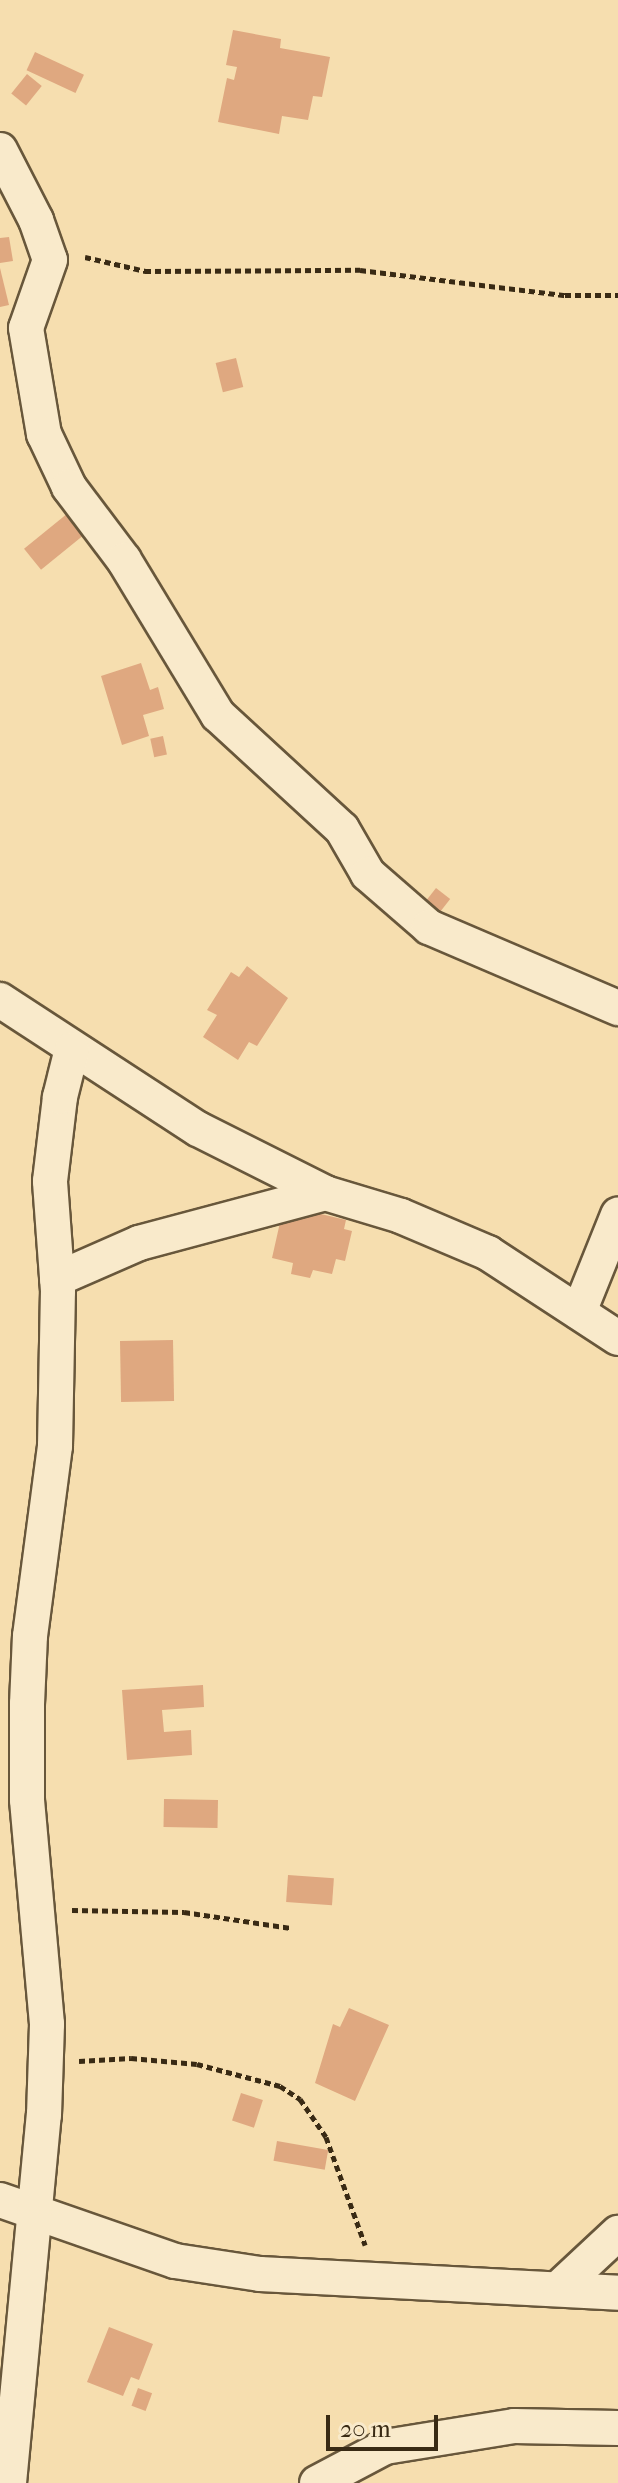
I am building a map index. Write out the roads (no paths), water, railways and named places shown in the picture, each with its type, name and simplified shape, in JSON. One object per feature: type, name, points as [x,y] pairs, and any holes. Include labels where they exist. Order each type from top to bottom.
[{"type":"street","points":[[0,150],[46,245],[48,272],[26,328],[26,351],[44,434],[69,487],[124,560],[218,715],[342,829],[368,874],[429,927],[618,1008]]},
{"type":"street","points":[[0,1000],[42,1024],[72,1049],[173,1115],[325,1193],[401,1216],[488,1253],[618,1338]]},
{"type":"street","points":[[9,2483],[37,2213],[46,2063],[39,1910],[15,1638],[55,1446],[57,1279],[50,1181],[60,1097],[72,1049]]},
{"type":"street","points":[[57,1279],[139,1243],[325,1193]]},
{"type":"street","points":[[579,1312],[618,1215]]},
{"type":"street","points":[[0,2200],[175,2261],[260,2274],[618,2293]]},
{"type":"street","points":[[559,2288],[618,2233]]},
{"type":"street","points":[[317,2483],[385,2447],[514,2426],[618,2428]]}]
